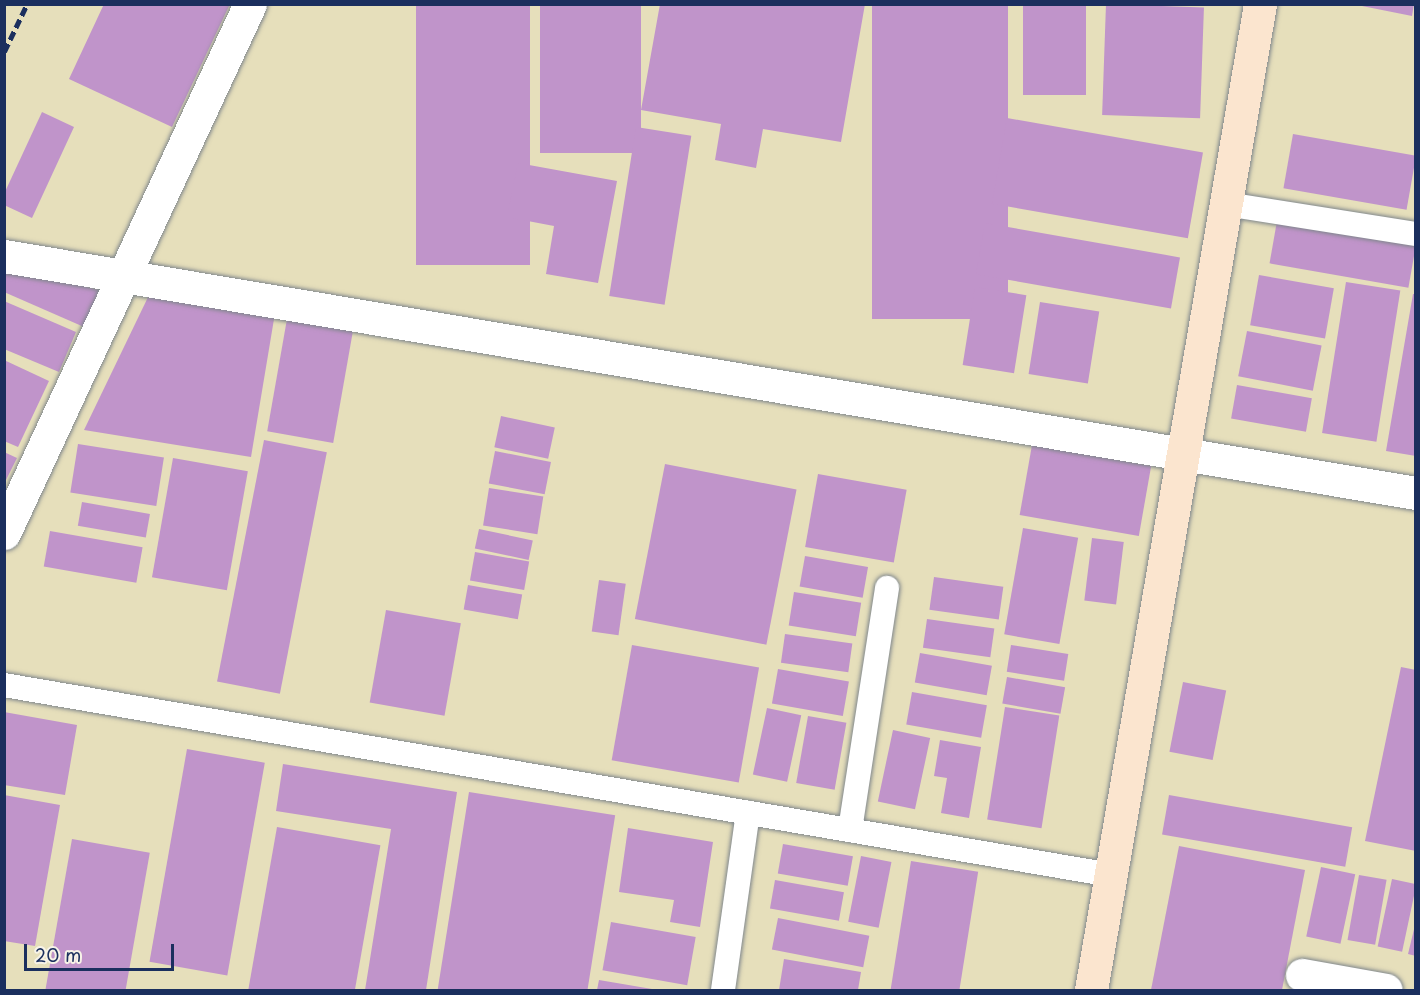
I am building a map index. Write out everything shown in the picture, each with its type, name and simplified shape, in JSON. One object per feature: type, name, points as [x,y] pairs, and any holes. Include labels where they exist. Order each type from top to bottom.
[{"type":"street","points":[[4,533],[250,4]]},
{"type":"street","points":[[1091,990],[1260,4]]},
{"type":"street","points":[[4,256],[1184,452],[1416,493]]},
{"type":"street","points":[[1302,975],[1386,990]]},
{"type":"lane","points":[[1226,204],[1416,234]]},
{"type":"lane","points":[[850,830],[887,588]]},
{"type":"lane","points":[[4,685],[1111,875]]},
{"type":"lane","points":[[723,990],[748,813]]},
{"type":"building","points":[[104,4],[230,4],[172,127],[69,79]]},
{"type":"building","points":[[416,4],[530,4],[530,265],[416,265]]},
{"type":"building","points":[[540,4],[641,4],[641,153],[540,153]]},
{"type":"building","points":[[660,4],[865,4],[841,142],[763,129],[756,168],[715,160],[721,124],[641,110]]},
{"type":"building","points":[[872,4],[1008,4],[1008,319],[872,319]]},
{"type":"building","points":[[1023,4],[1086,4],[1086,95],[1023,95]]},
{"type":"building","points":[[1106,4],[1204,7],[1200,118],[1102,115]]},
{"type":"building","points":[[1352,4],[1414,4],[1412,16]]},
{"type":"building","points":[[42,112],[74,127],[32,218],[4,205],[4,194]]},
{"type":"building","points":[[1007,118],[1203,153],[1188,238],[992,204]]},
{"type":"building","points":[[636,127],[691,136],[665,305],[609,296]]},
{"type":"building","points":[[1293,134],[1416,156],[1407,210],[1283,188]]},
{"type":"building","points":[[518,163],[617,181],[598,283],[546,274],[554,226],[507,217]]},
{"type":"building","points":[[1277,221],[1416,245],[1408,288],[1270,263]]},
{"type":"building","points":[[985,223],[1180,257],[1171,309],[976,274]]},
{"type":"building","points":[[4,267],[99,290],[84,327],[4,292]]},
{"type":"building","points":[[1259,275],[1334,288],[1325,338],[1250,325]]},
{"type":"building","points":[[1346,282],[1400,291],[1376,442],[1322,433]]},
{"type":"building","points":[[975,287],[1026,295],[1014,373],[963,365]]},
{"type":"building","points":[[150,293],[275,313],[251,457],[84,430]]},
{"type":"building","points":[[1413,294],[1416,294],[1416,456],[1386,451]]},
{"type":"building","points":[[4,301],[76,332],[59,372],[4,349]]},
{"type":"building","points":[[1040,302],[1099,311],[1088,383],[1029,374]]},
{"type":"building","points":[[287,319],[353,331],[333,443],[267,431]]},
{"type":"building","points":[[1247,331],[1322,346],[1313,391],[1238,376]]},
{"type":"building","points":[[4,360],[49,381],[18,447],[4,441]]},
{"type":"building","points":[[1237,385],[1312,398],[1306,432],[1231,418]]},
{"type":"building","points":[[501,416],[555,427],[548,459],[494,447]]},
{"type":"building","points":[[264,440],[327,452],[280,694],[217,681]]},
{"type":"building","points":[[78,444],[164,458],[156,506],[70,492]]},
{"type":"building","points":[[1032,445],[1151,466],[1139,536],[1020,515]]},
{"type":"building","points":[[495,451],[551,462],[545,494],[489,483]]},
{"type":"building","points":[[4,452],[17,458],[4,484]]},
{"type":"building","points":[[173,458],[248,471],[227,590],[152,577]]},
{"type":"building","points":[[665,464],[797,490],[766,645],[635,619]]},
{"type":"building","points":[[818,474],[907,490],[894,563],[805,547]]},
{"type":"building","points":[[489,488],[543,497],[537,534],[483,526]]},
{"type":"building","points":[[82,502],[150,514],[146,538],[78,526]]},
{"type":"building","points":[[1023,528],[1078,538],[1059,644],[1004,634]]},
{"type":"building","points":[[479,529],[533,540],[529,560],[475,549]]},
{"type":"building","points":[[50,531],[143,547],[136,583],[44,566]]},
{"type":"building","points":[[1092,538],[1124,542],[1116,604],[1084,601]]},
{"type":"building","points":[[475,552],[529,562],[524,590],[470,581]]},
{"type":"building","points":[[805,556],[868,567],[863,598],[800,587]]},
{"type":"building","points":[[934,577],[1003,587],[999,619],[929,610]]},
{"type":"building","points":[[599,580],[626,584],[619,635],[592,631]]},
{"type":"building","points":[[468,585],[522,595],[518,619],[464,610]]},
{"type":"building","points":[[794,592],[861,603],[856,636],[789,626]]},
{"type":"building","points":[[386,610],[461,623],[445,716],[370,703]]},
{"type":"building","points":[[927,619],[994,628],[990,657],[923,648]]},
{"type":"building","points":[[785,634],[852,643],[848,672],[781,663]]},
{"type":"building","points":[[632,645],[759,667],[739,783],[612,760]]},
{"type":"building","points":[[1011,645],[1068,654],[1064,681],[1007,672]]},
{"type":"building","points":[[920,653],[992,666],[987,695],[915,683]]},
{"type":"building","points":[[1401,667],[1416,670],[1416,851],[1365,841]]},
{"type":"building","points":[[778,669],[849,682],[843,716],[772,703]]},
{"type":"building","points":[[1007,677],[1065,687],[1060,714],[1002,704]]},
{"type":"building","points":[[1183,682],[1226,690],[1213,760],[1169,752]]},
{"type":"building","points":[[912,692],[987,705],[981,738],[906,724]]},
{"type":"building","points":[[1005,707],[1059,716],[1041,828],[987,820]]},
{"type":"building","points":[[767,708],[801,715],[787,782],[753,775]]},
{"type":"building","points":[[4,712],[77,725],[65,795],[4,785]]},
{"type":"building","points":[[808,716],[846,723],[835,790],[796,783]]},
{"type":"building","points":[[893,730],[930,738],[915,809],[878,801]]},
{"type":"building","points":[[940,740],[981,747],[969,818],[941,813],[947,778],[934,776]]},
{"type":"building","points":[[187,749],[265,763],[227,975],[149,962]]},
{"type":"building","points":[[283,764],[457,792],[426,990],[365,990],[391,829],[276,811]]},
{"type":"building","points":[[469,792],[615,815],[587,990],[438,990]]},
{"type":"building","points":[[4,795],[60,805],[35,946],[4,941]]},
{"type":"building","points":[[1169,795],[1352,827],[1345,867],[1162,834]]},
{"type":"building","points":[[277,827],[380,845],[355,990],[248,989]]},
{"type":"building","points":[[628,828],[713,842],[700,927],[670,922],[674,900],[619,892]]},
{"type":"building","points":[[72,839],[150,853],[126,990],[45,990]]},
{"type":"building","points":[[783,844],[853,856],[848,886],[778,874]]},
{"type":"building","points":[[1179,846],[1305,870],[1282,990],[1151,990]]},
{"type":"building","points":[[861,856],[891,862],[879,928],[848,922]]},
{"type":"building","points":[[911,861],[978,872],[959,990],[891,990]]},
{"type":"building","points":[[1321,867],[1355,874],[1340,944],[1306,936]]},
{"type":"building","points":[[1359,875],[1387,880],[1375,945],[1348,940]]},
{"type":"building","points":[[1392,879],[1416,884],[1402,952],[1378,946]]},
{"type":"building","points":[[775,880],[844,892],[839,921],[770,909]]},
{"type":"building","points":[[778,918],[869,936],[863,967],[772,949]]},
{"type":"building","points":[[1416,921],[1416,956],[1408,954]]},
{"type":"building","points":[[611,922],[696,937],[687,985],[602,970]]},
{"type":"building","points":[[784,959],[861,972],[858,990],[779,990]]},
{"type":"building","points":[[599,980],[652,989],[652,990],[597,990]]},
{"type":"railway","points":[[4,52],[27,4]]}]
